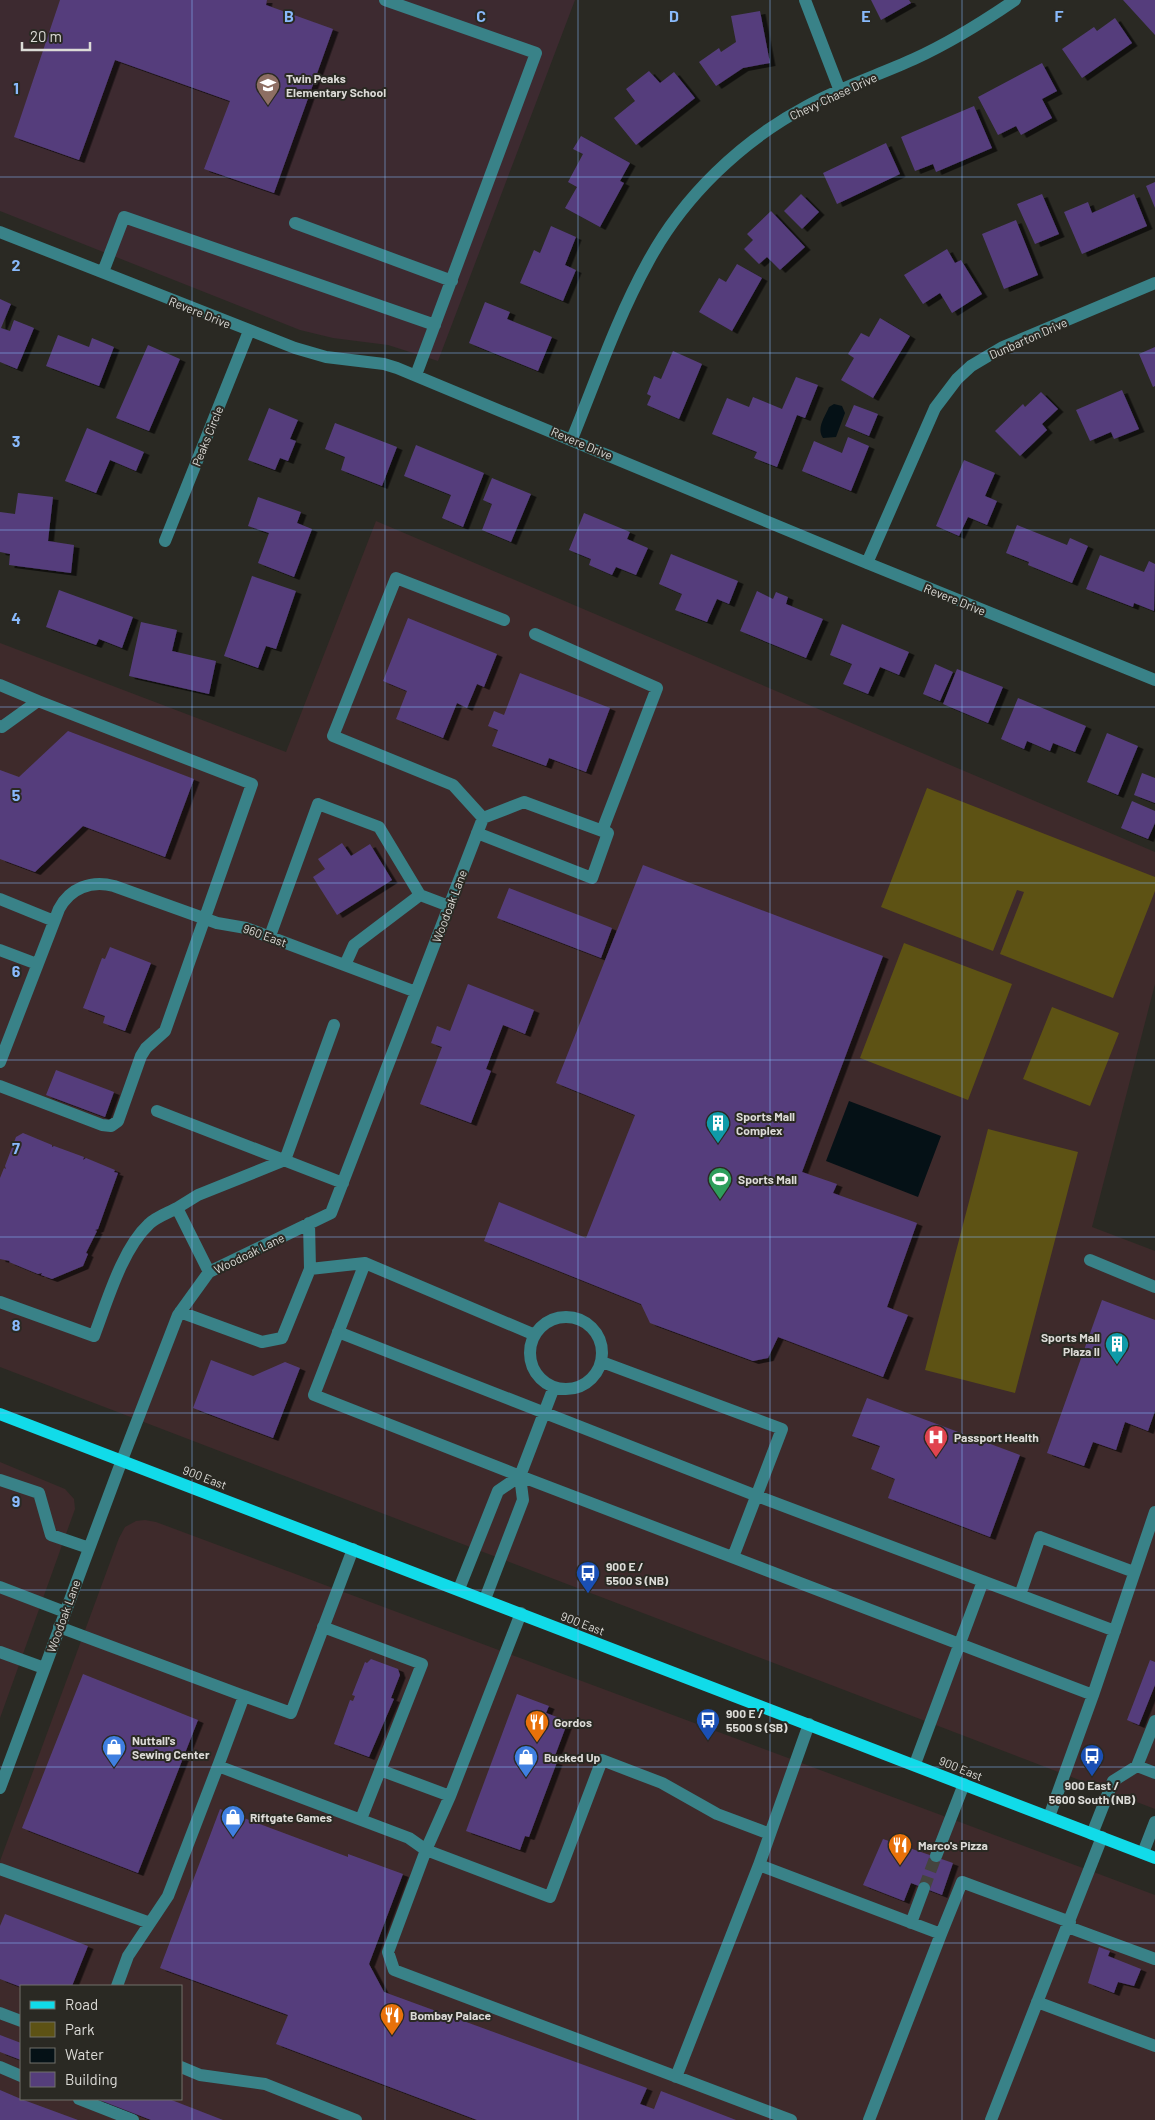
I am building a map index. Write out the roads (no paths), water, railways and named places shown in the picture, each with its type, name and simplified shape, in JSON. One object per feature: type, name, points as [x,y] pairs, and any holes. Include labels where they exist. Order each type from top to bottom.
[{"type":"main road","name":"900 East","points":[[0,1414],[915,1764],[1155,1858]]},
{"type":"street","points":[[386,0],[536,53],[416,375]]},
{"type":"street","points":[[805,0],[840,91]]},
{"type":"street","name":"Chevy Chase Drive","points":[[572,439],[648,261],[684,208],[723,167],[754,140],[808,105],[915,58],[960,35],[1015,0]]},
{"type":"street","points":[[103,272],[124,217],[435,325]]},
{"type":"street","points":[[295,223],[452,281]]},
{"type":"street","name":"Revere Drive","points":[[0,232],[249,331],[310,353],[384,364],[416,375],[867,564],[1155,680]]},
{"type":"street","name":"Dunbarton Drive","points":[[867,564],[935,408],[957,379],[971,366],[1002,347],[1155,283]]},
{"type":"street","name":"Peaks Circle","points":[[164,541],[249,331]]},
{"type":"street","points":[[477,833],[592,878],[608,833],[524,802],[483,818],[453,785],[333,736],[396,578],[504,620]]},
{"type":"street","points":[[535,634],[657,688],[602,831]]},
{"type":"street","points":[[0,685],[252,784],[165,1031],[140,1056],[118,1121],[111,1126],[102,1125],[0,1086]]},
{"type":"street","points":[[0,726],[2,727],[38,701]]},
{"type":"street","points":[[270,936],[318,804],[379,827],[420,894],[449,906]]},
{"type":"street","name":"Woodoak Lane","points":[[0,1788],[64,1612],[180,1312],[209,1272],[331,1213],[483,818]]},
{"type":"street","name":"960 East","points":[[54,921],[63,901],[82,887],[106,884],[203,919],[217,923],[238,925],[270,936],[416,992]]},
{"type":"street","points":[[346,966],[354,945],[420,894]]},
{"type":"street","points":[[0,900],[54,921],[37,964],[5,1032],[0,1062]]},
{"type":"street","points":[[0,950],[37,964]]},
{"type":"street","points":[[0,1302],[94,1336],[115,1280],[128,1253],[150,1224],[198,1195],[285,1160],[334,1025]]},
{"type":"street","points":[[157,1111],[343,1183]]},
{"type":"street","points":[[177,1208],[209,1272]]},
{"type":"street","points":[[180,1312],[262,1342],[282,1338],[310,1269],[310,1223]]},
{"type":"street","points":[[1090,1260],[1155,1287]]},
{"type":"street","points":[[310,1269],[365,1263],[535,1336]]},
{"type":"street","points":[[365,1263],[314,1395],[520,1476],[1094,1695]]},
{"type":"street","points":[[563,1317],[585,1322],[594,1330],[600,1341],[602,1362],[594,1376],[584,1384],[573,1388],[554,1387],[541,1378],[534,1369],[531,1346],[535,1336],[542,1326],[552,1320],[563,1317]]},
{"type":"street","points":[[338,1332],[757,1496],[1115,1631]]},
{"type":"street","points":[[602,1362],[782,1429],[733,1557]]},
{"type":"street","points":[[485,1600],[523,1500],[520,1476],[554,1387]]},
{"type":"street","points":[[459,1590],[498,1492],[520,1476]]},
{"type":"street","points":[[0,1480],[39,1493],[51,1535],[89,1548]]},
{"type":"street","points":[[1049,1817],[1094,1695],[1155,1512]]},
{"type":"street","points":[[1020,1595],[1040,1536],[1134,1572]]},
{"type":"street","points":[[59,1627],[291,1713],[353,1549]]},
{"type":"street","points":[[915,1764],[983,1581]]},
{"type":"street","points":[[0,1587],[64,1612]]},
{"type":"street","points":[[520,1613],[450,1796],[426,1850],[388,1952],[394,1970],[791,2120]]},
{"type":"street","points":[[324,1627],[422,1664],[361,1819]]},
{"type":"street","points":[[0,1652],[44,1668]]},
{"type":"street","points":[[117,1985],[128,1956],[168,1896],[244,1696]]},
{"type":"street","points":[[991,2120],[1069,1925],[1113,1781],[1137,1766],[1155,1721]]},
{"type":"street","points":[[676,2077],[759,1865],[809,1724]]},
{"type":"street","points":[[218,1766],[361,1819],[409,1838],[426,1850],[550,1897],[602,1760],[662,1783],[717,1814],[770,1834]]},
{"type":"street","points":[[1137,1766],[1155,1773]]},
{"type":"street","points":[[380,1770],[450,1796]]},
{"type":"street","points":[[936,1856],[964,1784]]},
{"type":"street","points":[[1143,1853],[1155,1822]]},
{"type":"street","points":[[759,1865],[941,1934]]},
{"type":"street","points":[[0,1869],[150,1923]]},
{"type":"street","points":[[869,2120],[962,1882],[1152,1956]]},
{"type":"street","points":[[911,1923],[924,1888]]},
{"type":"street","points":[[1037,2002],[1155,2046]]},
{"type":"street","points":[[0,2013],[20,2021]]},
{"type":"street","points":[[0,2067],[20,2076]]},
{"type":"street","points":[[182,2068],[200,2075],[265,2084],[356,2120]]},
{"type":"street","points":[[82,2100],[133,2120]]},
{"type":"water","points":[[834,404],[842,406],[845,413],[836,437],[823,438],[820,430],[822,422],[829,407]]},
{"type":"water","points":[[849,1101],[941,1136],[918,1197],[826,1161]]},
{"type":"tunnel","points":[[924,1888],[936,1856]]},
{"type":"place","name":"Twin Peaks Elementary School","points":[[268,106]]},
{"type":"place","name":"Sports Mall Complex","points":[[718,1144]]},
{"type":"place","name":"Sports Mall","points":[[720,1200]]},
{"type":"place","name":"Sports Mall Plaza II","points":[[1117,1365]]},
{"type":"place","name":"Passport Health","points":[[936,1458]]},
{"type":"place","name":"900 E / 5500 S (NB)","points":[[588,1594]]},
{"type":"place","name":"900 E / 5500 S (SB)","points":[[708,1741]]},
{"type":"place","name":"Gordos","points":[[537,1743]]},
{"type":"place","name":"Nuttall's Sewing Center","points":[[114,1768]]},
{"type":"place","name":"900 East / 5600 South (NB)","points":[[1092,1777]]},
{"type":"place","name":"Bucked Up","points":[[526,1778]]},
{"type":"place","name":"Riftgate Games","points":[[233,1838]]},
{"type":"place","name":"Marco's Pizza","points":[[900,1866]]},
{"type":"place","name":"Bombay Palace","points":[[392,2036]]}]
